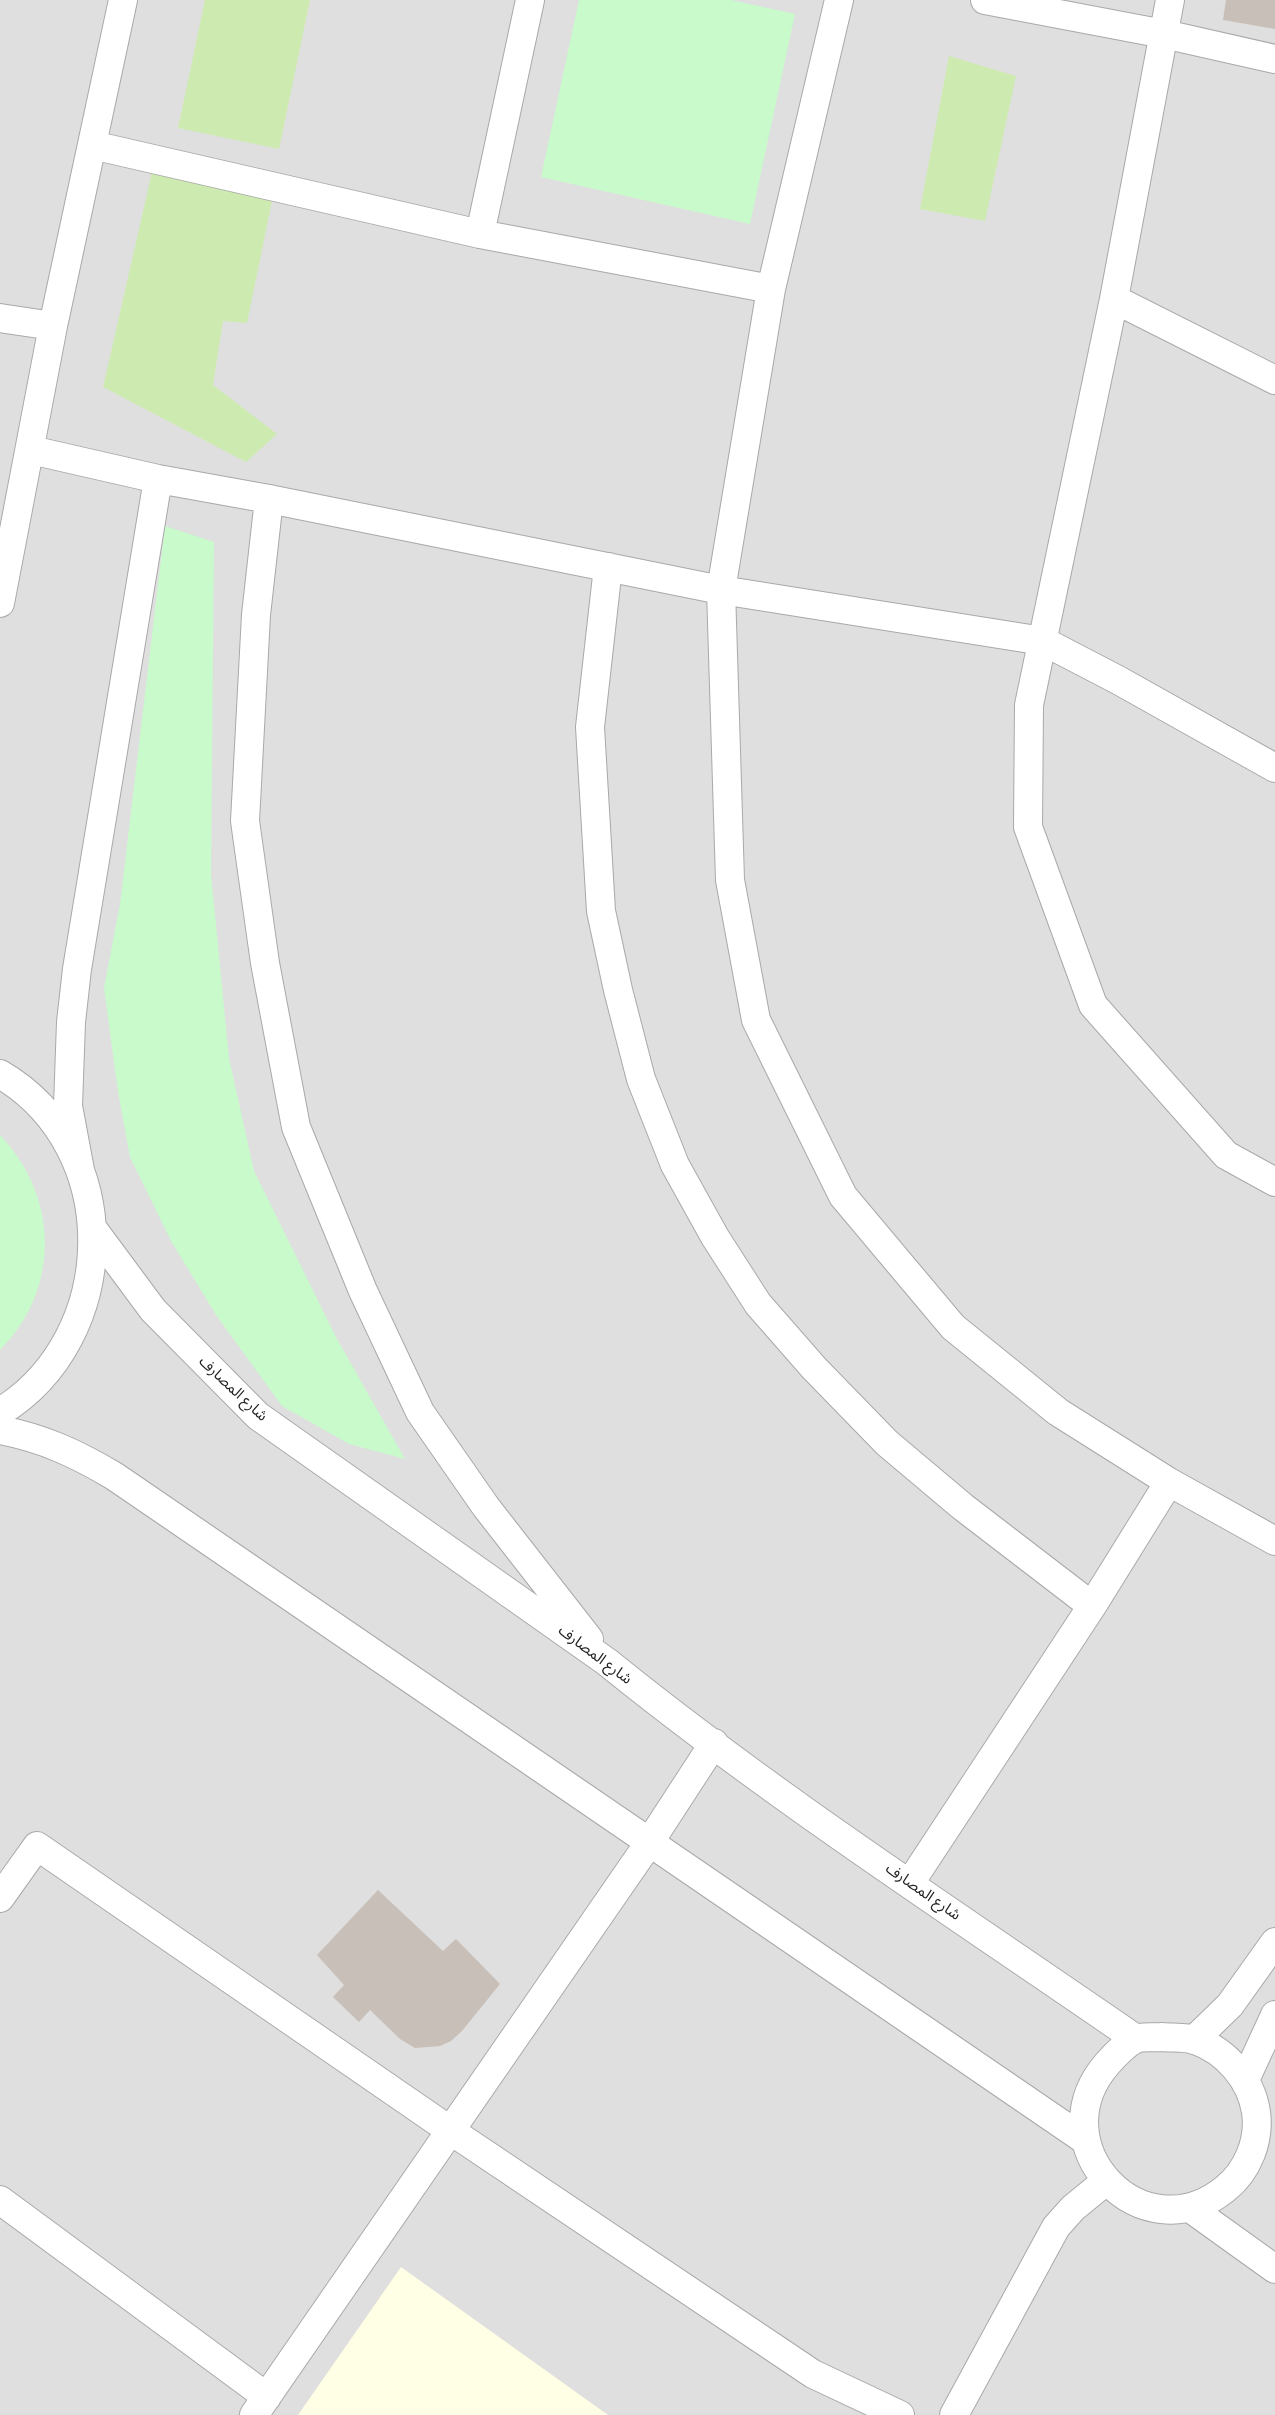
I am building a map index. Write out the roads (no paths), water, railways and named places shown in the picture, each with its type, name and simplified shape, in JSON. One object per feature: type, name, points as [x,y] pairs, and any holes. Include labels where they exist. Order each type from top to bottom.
[{"type":"street","points":[[0,602],[31,450],[53,326],[122,0]]},
{"type":"street","points":[[480,234],[530,0]]},
{"type":"street","points":[[839,0],[771,289],[721,590],[730,880],[756,1020],[843,1196],[953,1327],[1058,1412],[1169,1482],[1275,1541]]},
{"type":"street","points":[[985,0],[1164,34],[1275,59]]},
{"type":"street","points":[[1170,0],[1114,299],[1028,705],[1028,827],[1093,1005],[1226,1155],[1275,1182]]},
{"type":"street","points":[[92,145],[480,234],[771,289]]},
{"type":"street","points":[[1114,299],[1275,380]]},
{"type":"street","points":[[0,318],[53,326]]},
{"type":"street","points":[[31,450],[158,479],[269,499],[721,590],[1043,641],[1118,680],[1275,768]]},
{"type":"street","points":[[0,1412],[27,1392],[48,1371],[65,1346],[79,1319],[88,1290],[93,1230],[89,1200],[80,1170],[68,1106],[70,1022],[77,969],[158,479]]},
{"type":"street","points":[[269,499],[256,615],[245,822],[265,963],[296,1127],[363,1291],[420,1412],[486,1508],[607,1662]]},
{"type":"street","points":[[608,567],[590,727],[594,823],[601,911],[618,990],[641,1078],[675,1165],[715,1237],[758,1304],[814,1368],[887,1443],[963,1507],[1092,1606]]},
{"type":"street","points":[[0,1074],[28,1095],[49,1118],[66,1143],[80,1170]]},
{"type":"street","name":"شارع المصارف","points":[[93,1230],[153,1310],[258,1416],[607,1662],[714,1743],[910,1883],[1136,2039]]},
{"type":"street","points":[[0,1430],[25,1434],[72,1452],[114,1476],[1085,2140]]},
{"type":"street","points":[[910,1883],[1092,1606],[1169,1482]]},
{"type":"street","points":[[0,2200],[260,2406],[649,1843],[714,1743]]},
{"type":"street","points":[[0,1898],[37,1846],[450,2131],[813,2374],[900,2415]]},
{"type":"street","points":[[1194,2040],[1230,2005],[1275,1942]]},
{"type":"street","points":[[1245,2080],[1275,2015]]},
{"type":"street","points":[[1256,2111],[1256,2137],[1248,2161],[1233,2182],[1214,2198],[1190,2208],[1166,2210],[1144,2206],[1123,2196],[1106,2181],[1093,2161],[1085,2140],[1084,2117],[1088,2096],[1098,2076],[1112,2059],[1136,2039],[1162,2037],[1194,2040],[1224,2055],[1245,2080],[1256,2111],[1275,2138]]},
{"type":"street","points":[[954,2415],[1056,2227],[1073,2208],[1106,2181]]},
{"type":"street","points":[[1190,2208],[1275,2268]]}]
